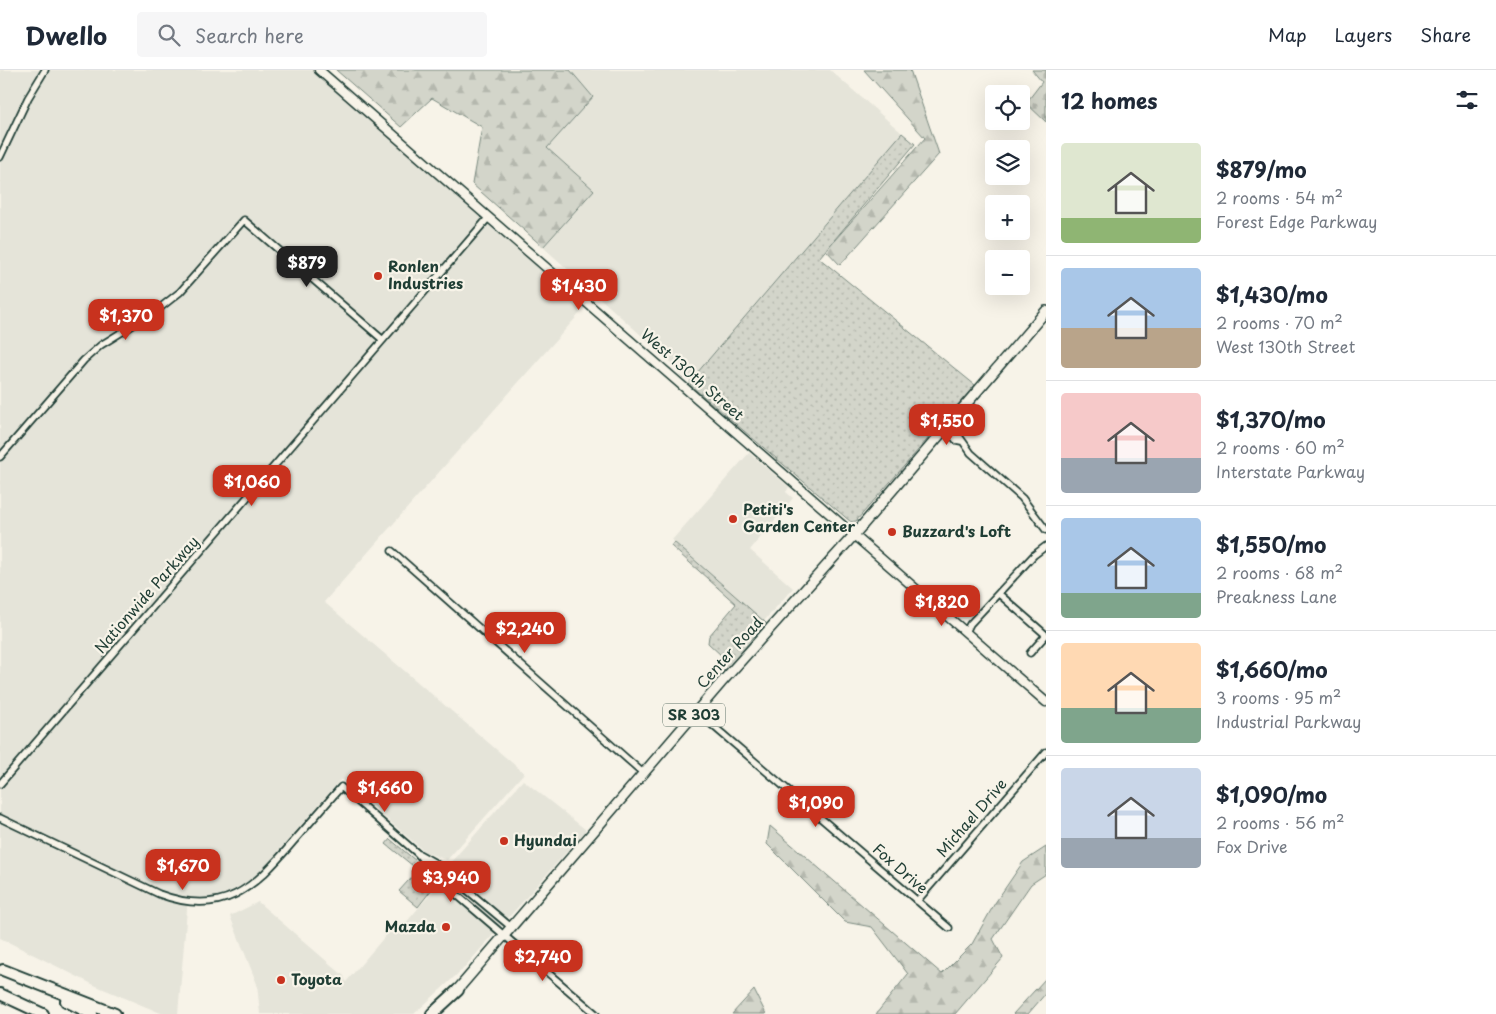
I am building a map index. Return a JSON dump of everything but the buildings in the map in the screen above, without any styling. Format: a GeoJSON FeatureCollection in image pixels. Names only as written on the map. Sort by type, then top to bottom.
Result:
{"type":"FeatureCollection","features":[{"type":"Feature","properties":{"kind":"highway"},"geometry":{"type":"LineString","coordinates":[[1,969],[92,1014]]}},
{"type":"Feature","properties":{"kind":"highway"},"geometry":{"type":"LineString","coordinates":[[1,969],[115,1014]]}},
{"type":"Feature","properties":{"kind":"highway"},"geometry":{"type":"LineString","coordinates":[[432,1014],[458,990]]}},
{"type":"Feature","properties":{"kind":"highway"},"geometry":{"type":"LineString","coordinates":[[0,994],[43,1014]]}},
{"type":"Feature","properties":{"kind":"highway"},"geometry":{"type":"LineString","coordinates":[[12,1000],[36,1014]]}},
{"type":"Feature","properties":{"kind":"main road","name":"West 130th Street"},"geometry":{"type":"LineString","coordinates":[[319,70],[854,535],[967,630],[1046,702]]}},
{"type":"Feature","properties":{"kind":"main road","name":"Center Road"},"geometry":{"type":"LineString","coordinates":[[437,1014],[697,712],[947,430],[1046,311]]}},
{"type":"Feature","properties":{"kind":"street"},"geometry":{"type":"LineString","coordinates":[[0,157],[28,98],[44,70]]}},
{"type":"Feature","properties":{"kind":"street","name":"Nationwide Parkway"},"geometry":{"type":"LineString","coordinates":[[0,784],[489,217]]}},
{"type":"Feature","properties":{"kind":"street"},"geometry":{"type":"LineString","coordinates":[[0,457],[84,360],[101,345],[156,311],[180,292],[244,220],[383,340]]}},
{"type":"Feature","properties":{"kind":"street"},"geometry":{"type":"LineString","coordinates":[[947,430],[1022,498],[1046,530]]}},
{"type":"Feature","properties":{"kind":"street"},"geometry":{"type":"LineString","coordinates":[[967,630],[975,618],[979,617],[1031,558],[1046,546]]}},
{"type":"Feature","properties":{"kind":"street"},"geometry":{"type":"LineString","coordinates":[[392,551],[644,773]]}},
{"type":"Feature","properties":{"kind":"street"},"geometry":{"type":"LineString","coordinates":[[999,594],[1046,635],[1030,653]]}},
{"type":"Feature","properties":{"kind":"street","name":"Fox Drive"},"geometry":{"type":"LineString","coordinates":[[697,712],[949,928]]}},
{"type":"Feature","properties":{"kind":"street","name":"Michael Drive"},"geometry":{"type":"LineString","coordinates":[[917,901],[1046,752]]}},
{"type":"Feature","properties":{"kind":"street"},"geometry":{"type":"LineString","coordinates":[[0,818],[159,894],[199,903],[229,897],[256,882],[269,870],[341,787],[417,853],[443,883],[596,1014]]}},
{"type":"Feature","properties":{"kind":"street"},"geometry":{"type":"LineString","coordinates":[[417,853],[435,863],[511,926]]}},
{"type":"Feature","properties":{"kind":"shaded area"},"geometry":{"type":"Polygon","coordinates":[[[0,70],[318,70],[588,304],[324,602],[524,773],[447,860],[425,852],[341,779],[263,869],[247,883],[214,897],[188,898],[178,1014],[163,1014],[94,985],[0,938],[0,70]]]}},
{"type":"Feature","properties":{"kind":"shaded area"},"geometry":{"type":"Polygon","coordinates":[[[570,70],[830,70],[902,133],[691,380],[543,247],[594,190],[547,148],[593,97],[570,70]]]}},
{"type":"Feature","properties":{"kind":"shaded area","name":"Petiti's Garden Center"},"geometry":{"type":"Polygon","coordinates":[[[749,453],[789,487],[786,492],[793,498],[750,550],[793,588],[764,621],[672,540],[749,453]]]}},
{"type":"Feature","properties":{"kind":"shaded area"},"geometry":{"type":"Polygon","coordinates":[[[523,780],[586,830],[463,969],[414,1014],[260,1014],[257,984],[230,916],[258,902],[344,976],[346,982],[398,921],[404,925],[438,885],[442,889],[457,871],[453,867],[452,861],[523,780]]]}},
{"type":"Feature","properties":{"kind":"green space"},"geometry":{"type":"Polygon","coordinates":[[[336,70],[570,70],[593,97],[547,148],[594,190],[543,247],[472,184],[482,127],[432,98],[401,127],[336,70]]]}},
{"type":"Feature","properties":{"kind":"green space"},"geometry":{"type":"Polygon","coordinates":[[[864,70],[910,70],[939,154],[840,265],[826,250],[925,138],[864,70]]]}},
{"type":"Feature","properties":{"kind":"green space"},"geometry":{"type":"Polygon","coordinates":[[[1032,70],[1046,70],[1046,122],[1030,107],[1030,98],[1042,82],[1032,70]]]}},
{"type":"Feature","properties":{"kind":"green space"},"geometry":{"type":"Polygon","coordinates":[[[902,133],[915,144],[819,258],[975,385],[856,521],[851,522],[690,385],[691,380],[902,133]]]}},
{"type":"Feature","properties":{"kind":"green space"},"geometry":{"type":"Polygon","coordinates":[[[674,542],[766,623],[720,677],[712,673],[723,657],[708,643],[709,636],[736,604],[671,546],[674,542]]]}},
{"type":"Feature","properties":{"kind":"green space"},"geometry":{"type":"Polygon","coordinates":[[[770,826],[942,974],[972,944],[995,903],[1023,862],[1046,847],[1046,874],[1031,884],[993,939],[1003,958],[955,1014],[876,1014],[908,974],[872,927],[845,922],[767,844],[770,826]]]}},
{"type":"Feature","properties":{"kind":"green space"},"geometry":{"type":"Polygon","coordinates":[[[390,839],[416,861],[428,878],[436,884],[418,907],[399,891],[418,870],[386,844],[390,839]]]}},
{"type":"Feature","properties":{"kind":"green space"},"geometry":{"type":"Polygon","coordinates":[[[1046,978],[1046,993],[1028,1014],[1013,1014],[1046,978]]]}},
{"type":"Feature","properties":{"kind":"green space"},"geometry":{"type":"Polygon","coordinates":[[[754,990],[766,1014],[732,1014],[754,990]]]}},
{"type":"Feature","properties":{"kind":"place","name":"Ronlen Industries"},"geometry":{"type":"Point","coordinates":[378,276]}},
{"type":"Feature","properties":{"kind":"place","name":"Petiti's Garden Center"},"geometry":{"type":"Point","coordinates":[733,519]}},
{"type":"Feature","properties":{"kind":"place","name":"Buzzard's Loft"},"geometry":{"type":"Point","coordinates":[892,532]}},
{"type":"Feature","properties":{"kind":"place","name":"Hyundai"},"geometry":{"type":"Point","coordinates":[504,841]}},
{"type":"Feature","properties":{"kind":"place","name":"Mazda"},"geometry":{"type":"Point","coordinates":[446,927]}},
{"type":"Feature","properties":{"kind":"place","name":"Toyota"},"geometry":{"type":"Point","coordinates":[281,980]}}]}
